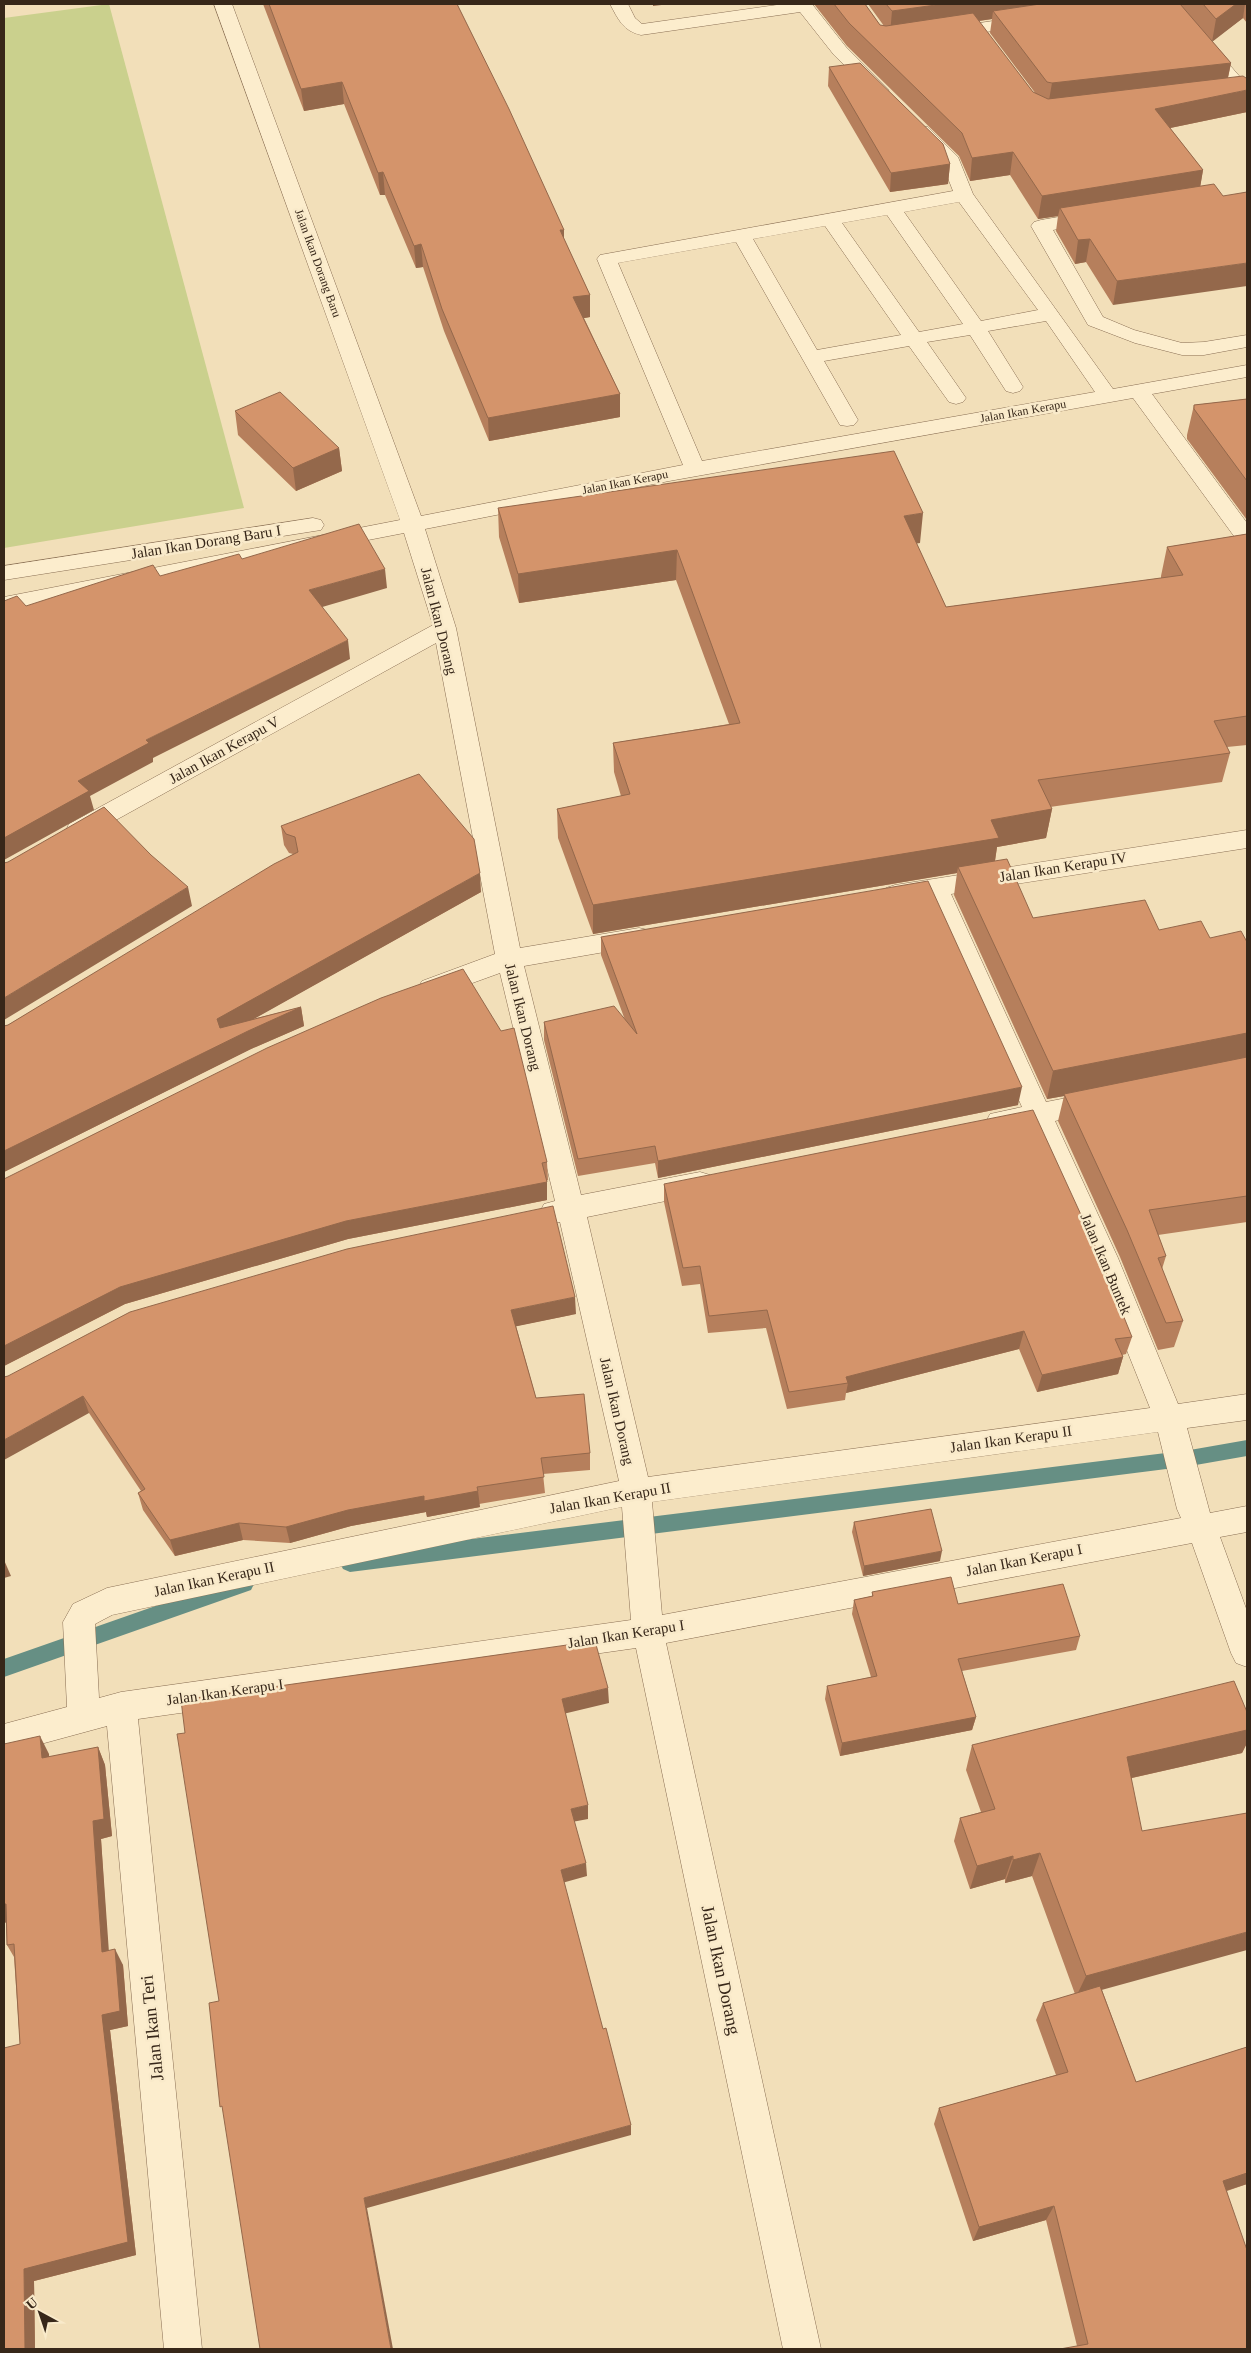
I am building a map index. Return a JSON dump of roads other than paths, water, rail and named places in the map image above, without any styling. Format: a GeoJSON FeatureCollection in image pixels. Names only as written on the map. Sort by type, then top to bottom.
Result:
{"type":"FeatureCollection","features":[{"type":"Feature","properties":{"kind":"street","name":"Jalan Ikan Dorang Baru"},"geometry":{"type":"LineString","coordinates":[[223,4],[410,516]]}},
{"type":"Feature","properties":{"kind":"street"},"geometry":{"type":"LineString","coordinates":[[619,4],[630,25],[641,30],[804,5],[840,51],[896,106]]}},
{"type":"Feature","properties":{"kind":"street"},"geometry":{"type":"LineString","coordinates":[[1168,4],[1245,94]]}},
{"type":"Feature","properties":{"kind":"street"},"geometry":{"type":"LineString","coordinates":[[930,35],[1043,18]]}},
{"type":"Feature","properties":{"kind":"street"},"geometry":{"type":"LineString","coordinates":[[975,28],[986,43]]}},
{"type":"Feature","properties":{"kind":"street"},"geometry":{"type":"LineString","coordinates":[[1223,94],[1245,94]]}},
{"type":"Feature","properties":{"kind":"street"},"geometry":{"type":"LineString","coordinates":[[910,120],[951,161],[964,196],[1051,314],[1108,396]]}},
{"type":"Feature","properties":{"kind":"street"},"geometry":{"type":"LineString","coordinates":[[694,469],[607,259],[828,218],[964,196]]}},
{"type":"Feature","properties":{"kind":"street"},"geometry":{"type":"LineString","coordinates":[[891,207],[976,328],[1013,387]]}},
{"type":"Feature","properties":{"kind":"street"},"geometry":{"type":"LineString","coordinates":[[1110,215],[1041,226],[1095,321],[1104,327],[1188,350],[1247,340]]}},
{"type":"Feature","properties":{"kind":"street"},"geometry":{"type":"LineString","coordinates":[[828,218],[956,398]]}},
{"type":"Feature","properties":{"kind":"street"},"geometry":{"type":"LineString","coordinates":[[740,234],[848,420]]}},
{"type":"Feature","properties":{"kind":"street"},"geometry":{"type":"LineString","coordinates":[[813,357],[1051,314]]}},
{"type":"Feature","properties":{"kind":"street"},"geometry":{"type":"LineString","coordinates":[[1188,350],[1201,379]]}},
{"type":"Feature","properties":{"kind":"street","name":"Jalan Ikan Kerapu"},"geometry":{"type":"LineString","coordinates":[[4,604],[410,516],[694,469],[1247,371]]}},
{"type":"Feature","properties":{"kind":"street"},"geometry":{"type":"LineString","coordinates":[[1138,390],[1247,538]]}},
{"type":"Feature","properties":{"kind":"street","name":"Jalan Ikan Dorang Baru I"},"geometry":{"type":"LineString","coordinates":[[4,574],[410,516]]}},
{"type":"Feature","properties":{"kind":"street","name":"Jalan Ikan Dorang"},"geometry":{"type":"LineString","coordinates":[[410,516],[445,628],[509,960],[571,1209],[637,1500],[648,1632],[802,2349]]}},
{"type":"Feature","properties":{"kind":"street","name":"Jalan Ikan Kerapu V"},"geometry":{"type":"LineString","coordinates":[[62,839],[445,628]]}},
{"type":"Feature","properties":{"kind":"street","name":"Jalan Ikan Kerapu IV"},"geometry":{"type":"LineString","coordinates":[[877,897],[1247,839]]}},
{"type":"Feature","properties":{"kind":"street","name":"Jalan Ikan Buntek"},"geometry":{"type":"LineString","coordinates":[[935,887],[1104,1258],[1169,1417],[1175,1447],[1196,1518],[1247,1653]]}},
{"type":"Feature","properties":{"kind":"street"},"geometry":{"type":"LineString","coordinates":[[410,995],[509,960],[664,933]]}},
{"type":"Feature","properties":{"kind":"street"},"geometry":{"type":"LineString","coordinates":[[979,1126],[1123,1097]]}},
{"type":"Feature","properties":{"kind":"street"},"geometry":{"type":"LineString","coordinates":[[532,1216],[726,1177]]}},
{"type":"Feature","properties":{"kind":"street","name":"Jalan Ikan Kerapu II"},"geometry":{"type":"LineString","coordinates":[[84,1716],[79,1622],[84,1614],[107,1602],[637,1500],[682,1486],[1247,1407]]}},
{"type":"Feature","properties":{"kind":"street","name":"Jalan Ikan Kerapu I"},"geometry":{"type":"LineString","coordinates":[[4,1739],[120,1707],[648,1632],[1196,1518],[1247,1519]]}},
{"type":"Feature","properties":{"kind":"street","name":"Jalan Ikan Teri"},"geometry":{"type":"LineString","coordinates":[[120,1707],[184,2349]]}},
{"type":"Feature","properties":{"kind":"waterway"},"geometry":{"type":"LineString","coordinates":[[350,1563],[1190,1458],[1247,1448]]}},
{"type":"Feature","properties":{"kind":"waterway"},"geometry":{"type":"LineString","coordinates":[[4,1668],[244,1584]]}}]}
